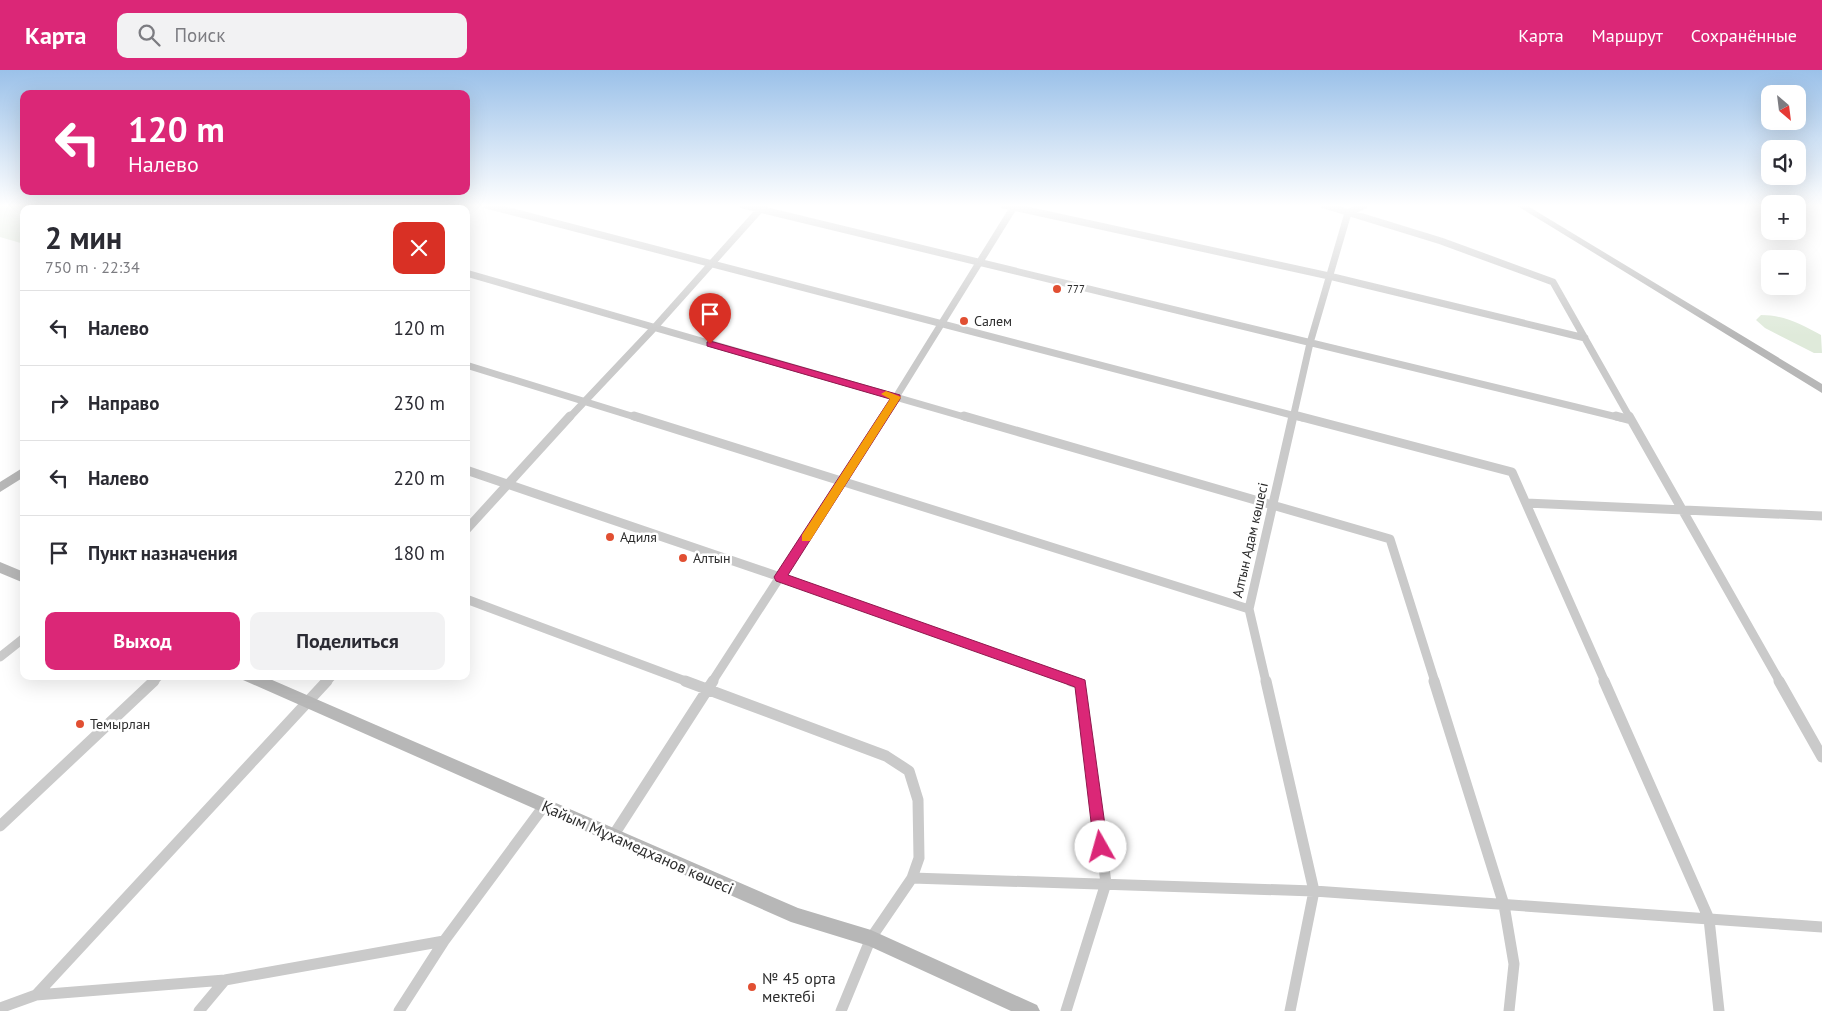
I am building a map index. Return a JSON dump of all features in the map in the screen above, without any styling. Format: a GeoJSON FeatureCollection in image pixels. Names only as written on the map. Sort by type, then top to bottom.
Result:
{"type":"FeatureCollection","features":[{"type":"Feature","properties":{"kind":"street"},"geometry":{"type":"LineString","coordinates":[[654,249],[1512,472],[1709,919],[1719,1011]]}},
{"type":"Feature","properties":{"kind":"street"},"geometry":{"type":"LineString","coordinates":[[470,526],[654,328],[725,249]]}},
{"type":"Feature","properties":{"kind":"street"},"geometry":{"type":"LineString","coordinates":[[928,249],[1631,420]]}},
{"type":"Feature","properties":{"kind":"street"},"geometry":{"type":"LineString","coordinates":[[613,836],[843,480],[988,249]]}},
{"type":"Feature","properties":{"kind":"street"},"geometry":{"type":"LineString","coordinates":[[1207,249],[1329,276],[1585,338]]}},
{"type":"Feature","properties":{"kind":"street","name":"Алтын Адам көшесі"},"geometry":{"type":"LineString","coordinates":[[1290,1011],[1314,891],[1249,609],[1310,343],[1337,249]]}},
{"type":"Feature","properties":{"kind":"street"},"geometry":{"type":"LineString","coordinates":[[1460,249],[1553,282],[1822,757]]}},
{"type":"Feature","properties":{"kind":"street"},"geometry":{"type":"LineString","coordinates":[[1592,249],[1822,389]]}},
{"type":"Feature","properties":{"kind":"street"},"geometry":{"type":"LineString","coordinates":[[470,274],[1390,538],[1504,905],[1514,964],[1510,1011]]}},
{"type":"Feature","properties":{"kind":"street"},"geometry":{"type":"LineString","coordinates":[[470,366],[843,480],[1249,609]]}},
{"type":"Feature","properties":{"kind":"street"},"geometry":{"type":"LineString","coordinates":[[470,471],[780,577],[1080,684],[1106,883],[1066,1011]]}},
{"type":"Feature","properties":{"kind":"street"},"geometry":{"type":"LineString","coordinates":[[0,488],[20,474]]}},
{"type":"Feature","properties":{"kind":"street"},"geometry":{"type":"LineString","coordinates":[[1526,503],[1822,516]]}},
{"type":"Feature","properties":{"kind":"street"},"geometry":{"type":"LineString","coordinates":[[0,567],[20,576]]}},
{"type":"Feature","properties":{"kind":"street"},"geometry":{"type":"LineString","coordinates":[[470,600],[886,756],[909,771],[918,800],[919,858],[912,878],[871,938],[841,1011]]}},
{"type":"Feature","properties":{"kind":"street"},"geometry":{"type":"LineString","coordinates":[[0,657],[20,641]]}},
{"type":"Feature","properties":{"kind":"street"},"geometry":{"type":"LineString","coordinates":[[0,826],[155,680]]}},
{"type":"Feature","properties":{"kind":"street","name":"Қайым Мұхамедханов көшесі"},"geometry":{"type":"LineString","coordinates":[[257,680],[797,916],[871,938],[1031,1011]]}},
{"type":"Feature","properties":{"kind":"street"},"geometry":{"type":"LineString","coordinates":[[36,996],[328,680]]}},
{"type":"Feature","properties":{"kind":"street"},"geometry":{"type":"LineString","coordinates":[[399,1011],[444,941],[544,806]]}},
{"type":"Feature","properties":{"kind":"street"},"geometry":{"type":"LineString","coordinates":[[912,878],[1314,891],[1822,927]]}},
{"type":"Feature","properties":{"kind":"street"},"geometry":{"type":"LineString","coordinates":[[0,1008],[36,996],[225,980],[444,941]]}},
{"type":"Feature","properties":{"kind":"street"},"geometry":{"type":"LineString","coordinates":[[199,1011],[225,980]]}},
{"type":"Feature","properties":{"kind":"green space"},"geometry":{"type":"Polygon","coordinates":[[[1761,315],[1785,318],[1821,335],[1822,353],[1814,353],[1765,328],[1756,320],[1761,315]]]}},
{"type":"Feature","properties":{"kind":"slow traffic"},"geometry":{"type":"LineString","coordinates":[[806,538],[896,397],[886,394]]}},
{"type":"Feature","properties":{"kind":"place","name":"777"},"geometry":{"type":"Point","coordinates":[1057,289]}},
{"type":"Feature","properties":{"kind":"place","name":"Салем"},"geometry":{"type":"Point","coordinates":[964,321]}},
{"type":"Feature","properties":{"kind":"place","name":"Адиля"},"geometry":{"type":"Point","coordinates":[610,537]}},
{"type":"Feature","properties":{"kind":"place","name":"Алтын"},"geometry":{"type":"Point","coordinates":[683,558]}},
{"type":"Feature","properties":{"kind":"place","name":"Темырлан"},"geometry":{"type":"Point","coordinates":[80,724]}},
{"type":"Feature","properties":{"kind":"place","name":"№ 45 орта мектебі"},"geometry":{"type":"Point","coordinates":[752,987]}},
{"type":"Feature","properties":{"kind":"route"},"geometry":{"type":"LineString","coordinates":[[710,344],[896,397],[780,577],[1080,684],[1101,847]]}}]}
